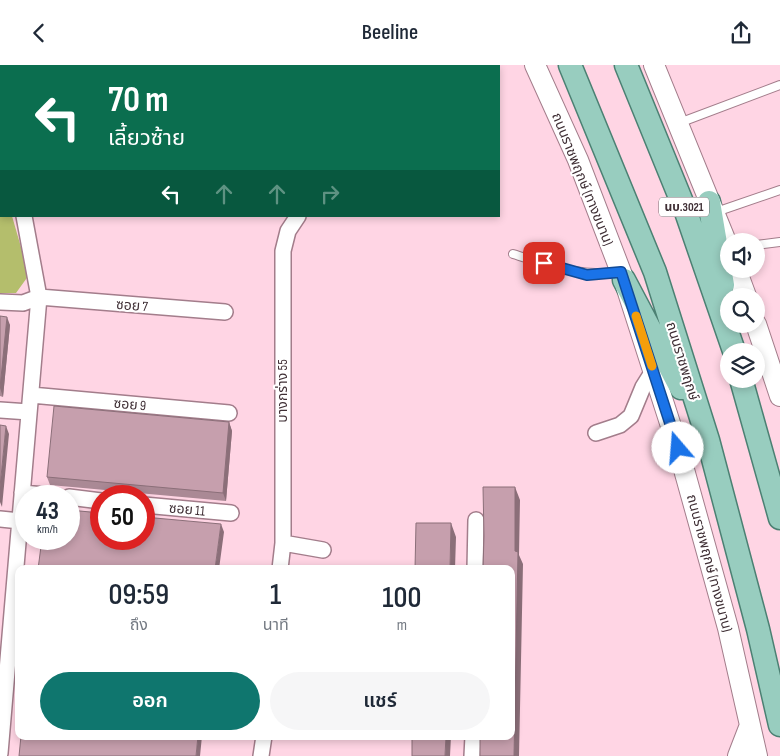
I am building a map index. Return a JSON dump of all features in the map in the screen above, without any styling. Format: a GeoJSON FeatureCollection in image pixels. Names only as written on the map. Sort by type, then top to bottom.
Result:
{"type":"FeatureCollection","features":[{"type":"Feature","properties":{"kind":"main road","name":"ถนนราชพฤกษ์ (ทางขนาน)"},"geometry":{"type":"LineString","coordinates":[[535,65],[578,160],[622,276],[654,371],[678,448],[728,628],[757,756]]}},
{"type":"Feature","properties":{"kind":"main road","name":"ถนนราชพฤกษ์"},"geometry":{"type":"LineString","coordinates":[[570,65],[655,272],[708,440],[758,629],[780,725]]}},
{"type":"Feature","properties":{"kind":"main road","name":"นบ.3021"},"geometry":{"type":"LineString","coordinates":[[626,65],[686,212],[730,343]]}},
{"type":"Feature","properties":{"kind":"main road","name":"นบ.3021"},"geometry":{"type":"LineString","coordinates":[[654,65],[722,233]]}},
{"type":"Feature","properties":{"kind":"main road"},"geometry":{"type":"LineString","coordinates":[[711,208],[724,288]]}},
{"type":"Feature","properties":{"kind":"main road"},"geometry":{"type":"LineString","coordinates":[[622,276],[708,440]]}},
{"type":"Feature","properties":{"kind":"main road"},"geometry":{"type":"LineString","coordinates":[[759,333],[780,396]]}},
{"type":"Feature","properties":{"kind":"main road"},"geometry":{"type":"LineString","coordinates":[[744,388],[780,518]]}},
{"type":"Feature","properties":{"kind":"main road"},"geometry":{"type":"LineString","coordinates":[[738,756],[750,724]]}},
{"type":"Feature","properties":{"kind":"street"},"geometry":{"type":"LineString","coordinates":[[23,485],[39,297],[24,217]]}},
{"type":"Feature","properties":{"kind":"street","name":"บางกร่าง 55"},"geometry":{"type":"LineString","coordinates":[[280,565],[283,543],[283,251],[288,231],[297,217]]}},
{"type":"Feature","properties":{"kind":"street","name":"ซอย 7"},"geometry":{"type":"LineString","coordinates":[[0,302],[23,303],[39,297],[226,312]]}},
{"type":"Feature","properties":{"kind":"street"},"geometry":{"type":"LineString","coordinates":[[596,433],[620,425],[631,416],[643,387],[654,371]]}},
{"type":"Feature","properties":{"kind":"street","name":"ซอย 9"},"geometry":{"type":"LineString","coordinates":[[31,395],[229,413]]}},
{"type":"Feature","properties":{"kind":"street"},"geometry":{"type":"LineString","coordinates":[[0,410],[29,412]]}},
{"type":"Feature","properties":{"kind":"street","name":"ซอย 11"},"geometry":{"type":"LineString","coordinates":[[155,506],[231,513]]}},
{"type":"Feature","properties":{"kind":"street"},"geometry":{"type":"LineString","coordinates":[[0,519],[15,520]]}},
{"type":"Feature","properties":{"kind":"street"},"geometry":{"type":"LineString","coordinates":[[475,565],[476,520]]}},
{"type":"Feature","properties":{"kind":"street"},"geometry":{"type":"LineString","coordinates":[[283,543],[324,550]]}},
{"type":"Feature","properties":{"kind":"street"},"geometry":{"type":"LineString","coordinates":[[18,550],[18,565]]}},
{"type":"Feature","properties":{"kind":"street"},"geometry":{"type":"LineString","coordinates":[[0,744],[12,697],[5,628],[15,597]]}},
{"type":"Feature","properties":{"kind":"street"},"geometry":{"type":"LineString","coordinates":[[261,756],[263,740]]}},
{"type":"Feature","properties":{"kind":"street"},"geometry":{"type":"LineString","coordinates":[[472,756],[473,740]]}},
{"type":"Feature","properties":{"kind":"lane"},"geometry":{"type":"LineString","coordinates":[[677,124],[780,85]]}},
{"type":"Feature","properties":{"kind":"lane"},"geometry":{"type":"LineString","coordinates":[[711,208],[780,190]]}},
{"type":"Feature","properties":{"kind":"lane"},"geometry":{"type":"LineString","coordinates":[[765,244],[780,242]]}},
{"type":"Feature","properties":{"kind":"lane"},"geometry":{"type":"LineString","coordinates":[[513,254],[576,273],[622,276]]}},
{"type":"Feature","properties":{"kind":"green space"},"geometry":{"type":"Polygon","coordinates":[[[0,217],[12,217],[29,275],[16,293],[0,293],[0,217]]]}},
{"type":"Feature","properties":{"kind":"building"},"geometry":{"type":"Polygon","coordinates":[[[0,316],[7,317],[0,388],[0,316]]]}},
{"type":"Feature","properties":{"kind":"building"},"geometry":{"type":"Polygon","coordinates":[[[54,406],[229,422],[223,493],[155,487],[155,485],[47,477],[54,406]]]}},
{"type":"Feature","properties":{"kind":"building"},"geometry":{"type":"Polygon","coordinates":[[[0,425],[6,426],[0,487],[0,425]]]}},
{"type":"Feature","properties":{"kind":"building"},"geometry":{"type":"Polygon","coordinates":[[[483,487],[515,487],[515,551],[518,552],[515,705],[515,565],[483,565],[483,487]]]}},
{"type":"Feature","properties":{"kind":"building"},"geometry":{"type":"Polygon","coordinates":[[[80,511],[90,512],[90,550],[155,550],[155,518],[221,524],[216,565],[39,565],[41,550],[80,550],[80,511]]]}},
{"type":"Feature","properties":{"kind":"building"},"geometry":{"type":"Polygon","coordinates":[[[416,523],[451,523],[450,565],[415,565],[416,523]]]}},
{"type":"Feature","properties":{"kind":"building"},"geometry":{"type":"Polygon","coordinates":[[[21,740],[198,740],[196,756],[19,756],[21,740]]]}},
{"type":"Feature","properties":{"kind":"building"},"geometry":{"type":"Polygon","coordinates":[[[412,740],[446,740],[445,756],[412,756],[412,740]]]}},
{"type":"Feature","properties":{"kind":"building"},"geometry":{"type":"Polygon","coordinates":[[[480,740],[514,740],[514,756],[480,756],[480,740]]]}},
{"type":"Feature","properties":{"kind":"slow traffic"},"geometry":{"type":"LineString","coordinates":[[636,316],[652,366]]}},
{"type":"Feature","properties":{"kind":"route"},"geometry":{"type":"LineString","coordinates":[[544,263],[587,275],[621,272],[678,448]]}}]}
